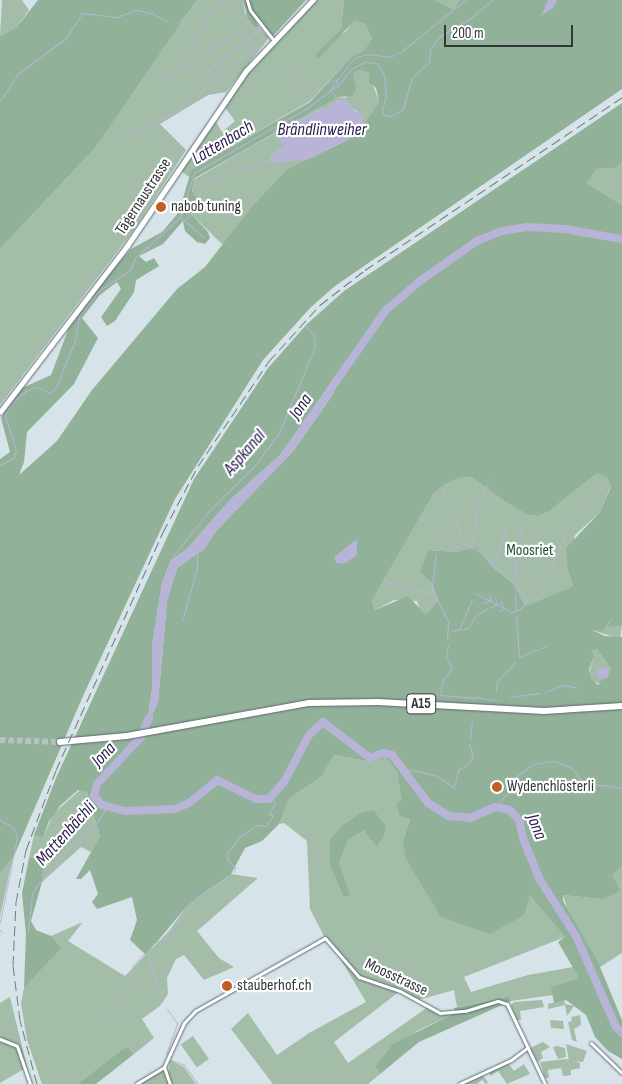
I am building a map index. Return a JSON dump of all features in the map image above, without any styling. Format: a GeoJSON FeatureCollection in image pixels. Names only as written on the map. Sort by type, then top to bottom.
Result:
{"type":"FeatureCollection","features":[{"type":"Feature","properties":{"kind":"highway","name":"A15"},"geometry":{"type":"LineString","coordinates":[[60,742],[120,737],[247,712],[315,702],[372,702],[544,711],[622,706]]}},
{"type":"Feature","properties":{"kind":"street"},"geometry":{"type":"LineString","coordinates":[[247,0],[250,10],[273,40]]}},
{"type":"Feature","properties":{"kind":"street","name":"Tägernaustrasse"},"geometry":{"type":"LineString","coordinates":[[0,412],[127,246],[225,100],[273,40],[313,0]]}},
{"type":"Feature","properties":{"kind":"street","name":"Moosstrasse"},"geometry":{"type":"LineString","coordinates":[[164,1067],[184,1023],[194,1011],[324,938],[359,977],[413,997],[440,1013],[460,1012],[498,1001],[507,1004],[545,1084]]}},
{"type":"Feature","properties":{"kind":"street"},"geometry":{"type":"LineString","coordinates":[[0,1039],[17,1046],[30,1084]]}},
{"type":"Feature","properties":{"kind":"street"},"geometry":{"type":"LineString","coordinates":[[591,1043],[622,1073]]}},
{"type":"Feature","properties":{"kind":"street"},"geometry":{"type":"LineString","coordinates":[[460,1084],[511,1060],[528,1047]]}},
{"type":"Feature","properties":{"kind":"street"},"geometry":{"type":"LineString","coordinates":[[136,1084],[164,1067],[170,1084]]}},
{"type":"Feature","properties":{"kind":"green space"},"geometry":{"type":"Polygon","coordinates":[[[2,0],[22,0],[29,10],[17,27],[0,36],[2,0]]]}},
{"type":"Feature","properties":{"kind":"green space"},"geometry":{"type":"Polygon","coordinates":[[[38,0],[197,0],[96,147],[0,249],[0,36],[17,27],[38,0]]]}},
{"type":"Feature","properties":{"kind":"green space"},"geometry":{"type":"Polygon","coordinates":[[[197,0],[243,0],[245,13],[269,38],[226,92],[208,95],[160,124],[186,150],[133,231],[0,405],[0,249],[96,147],[197,0]]]}},
{"type":"Feature","properties":{"kind":"green space"},"geometry":{"type":"Polygon","coordinates":[[[243,0],[306,0],[271,38],[250,11],[259,27],[255,27],[248,19],[243,0]]]}},
{"type":"Feature","properties":{"kind":"green space"},"geometry":{"type":"Polygon","coordinates":[[[316,0],[344,0],[341,29],[329,42],[346,31],[355,19],[365,24],[372,39],[364,52],[352,56],[310,101],[229,148],[213,148],[208,158],[189,177],[178,169],[214,118],[222,132],[235,121],[223,105],[246,73],[316,0]]]}},
{"type":"Feature","properties":{"kind":"green space"},"geometry":{"type":"Polygon","coordinates":[[[344,0],[435,0],[453,9],[460,0],[622,0],[622,89],[335,286],[311,307],[263,360],[175,499],[83,696],[14,856],[0,873],[0,459],[10,452],[1,418],[20,389],[51,375],[73,317],[100,284],[131,249],[162,232],[179,212],[191,171],[208,158],[213,148],[229,148],[310,102],[352,56],[364,51],[372,39],[365,24],[355,20],[317,60],[316,54],[341,29],[344,0]],[[359,70],[353,74],[356,89],[353,96],[338,97],[195,178],[192,191],[199,202],[190,213],[208,232],[210,238],[205,244],[197,242],[185,231],[183,221],[163,244],[139,256],[146,262],[154,258],[159,266],[136,280],[134,292],[115,321],[107,326],[101,317],[121,289],[117,282],[100,295],[82,318],[98,338],[74,384],[27,432],[24,462],[19,475],[57,441],[92,390],[177,289],[205,267],[254,204],[287,169],[356,136],[379,102],[376,88],[369,82],[369,73],[359,70]]]}},
{"type":"Feature","properties":{"kind":"green space"},"geometry":{"type":"Polygon","coordinates":[[[435,0],[460,0],[453,9],[435,0]]]}},
{"type":"Feature","properties":{"kind":"green space"},"geometry":{"type":"Polygon","coordinates":[[[359,70],[369,73],[379,102],[356,137],[344,142],[358,111],[351,108],[346,100],[329,110],[322,108],[279,132],[284,146],[270,157],[281,160],[309,159],[287,169],[254,204],[226,243],[222,244],[190,213],[195,207],[192,192],[195,179],[338,97],[346,98],[353,86],[353,74],[359,70]]]}},
{"type":"Feature","properties":{"kind":"green space"},"geometry":{"type":"Polygon","coordinates":[[[622,103],[622,163],[615,168],[597,169],[587,183],[622,205],[622,625],[608,627],[612,618],[602,631],[592,630],[605,636],[622,637],[622,867],[612,875],[620,890],[609,897],[600,899],[563,895],[563,901],[598,962],[622,1020],[622,1059],[608,1051],[595,1037],[586,1015],[566,1000],[554,1003],[551,987],[579,978],[558,942],[565,937],[530,895],[524,915],[490,934],[441,917],[406,859],[403,841],[410,819],[400,816],[396,805],[402,800],[397,772],[386,758],[372,762],[334,755],[322,776],[289,799],[279,824],[262,841],[245,848],[231,874],[187,906],[146,955],[130,940],[137,920],[132,897],[97,909],[92,902],[98,894],[90,870],[81,879],[76,879],[100,836],[87,792],[78,790],[60,806],[49,821],[43,838],[34,835],[56,778],[194,479],[268,368],[307,324],[344,291],[622,103]],[[328,387],[280,455],[230,500],[187,549],[171,560],[162,583],[152,646],[152,689],[147,726],[158,702],[167,600],[177,568],[204,549],[216,531],[293,451],[334,393],[328,387]],[[597,473],[548,512],[539,516],[528,515],[510,505],[471,477],[458,478],[444,485],[434,493],[382,583],[372,602],[375,610],[408,596],[426,615],[438,601],[432,583],[419,572],[428,550],[456,552],[477,547],[491,566],[513,583],[525,606],[573,586],[568,571],[566,548],[600,512],[611,487],[607,478],[597,473]],[[597,649],[591,650],[594,656],[589,670],[591,678],[598,685],[611,669],[597,649]]]}},
{"type":"Feature","properties":{"kind":"green space"},"geometry":{"type":"Polygon","coordinates":[[[622,163],[622,205],[587,183],[597,169],[614,168],[622,163]]]}},
{"type":"Feature","properties":{"kind":"green space","name":"Moosriet"},"geometry":{"type":"Polygon","coordinates":[[[597,473],[607,478],[611,486],[600,512],[575,535],[568,571],[573,586],[525,606],[513,583],[491,566],[477,548],[456,552],[428,550],[419,572],[432,583],[438,601],[427,615],[421,613],[417,601],[394,600],[375,610],[372,602],[382,583],[434,493],[443,485],[458,478],[471,477],[510,505],[528,515],[539,516],[548,512],[597,473]]]}},
{"type":"Feature","properties":{"kind":"green space"},"geometry":{"type":"Polygon","coordinates":[[[613,617],[609,624],[622,625],[620,639],[592,630],[606,625],[608,620],[613,617]]]}},
{"type":"Feature","properties":{"kind":"green space"},"geometry":{"type":"Polygon","coordinates":[[[591,649],[597,649],[611,669],[600,684],[593,681],[589,674],[593,659],[591,649]]]}},
{"type":"Feature","properties":{"kind":"green space"},"geometry":{"type":"Polygon","coordinates":[[[334,755],[372,762],[386,758],[397,772],[410,819],[403,841],[530,894],[565,937],[464,977],[471,992],[528,975],[573,967],[579,978],[552,987],[553,995],[511,1001],[510,996],[457,1007],[454,990],[418,1000],[400,991],[334,1042],[348,1063],[428,1007],[440,1013],[455,1013],[417,1031],[375,1067],[380,1074],[368,1084],[273,1084],[231,1029],[248,1013],[277,1055],[309,1033],[366,1002],[340,958],[325,938],[310,909],[307,841],[284,823],[279,824],[289,799],[322,776],[334,755]],[[373,810],[361,812],[344,824],[339,864],[348,838],[365,831],[373,810]]]}},
{"type":"Feature","properties":{"kind":"green space"},"geometry":{"type":"Polygon","coordinates":[[[81,789],[87,792],[100,836],[91,852],[81,847],[42,882],[40,858],[29,858],[34,835],[43,838],[53,814],[81,789]]]}},
{"type":"Feature","properties":{"kind":"green space"},"geometry":{"type":"Polygon","coordinates":[[[373,810],[386,826],[384,836],[377,846],[364,831],[348,839],[339,864],[350,895],[344,897],[330,865],[330,840],[344,824],[361,812],[373,810]]]}},
{"type":"Feature","properties":{"kind":"green space"},"geometry":{"type":"Polygon","coordinates":[[[14,856],[10,870],[0,917],[0,873],[14,856]]]}},
{"type":"Feature","properties":{"kind":"green space"},"geometry":{"type":"Polygon","coordinates":[[[29,858],[40,858],[43,865],[42,882],[31,921],[36,930],[51,936],[62,948],[24,988],[26,934],[22,893],[29,858]]]}},
{"type":"Feature","properties":{"kind":"green space"},"geometry":{"type":"Polygon","coordinates":[[[622,867],[622,953],[600,967],[568,911],[563,895],[600,899],[612,875],[622,867]]]}},
{"type":"Feature","properties":{"kind":"green space"},"geometry":{"type":"Polygon","coordinates":[[[231,874],[258,878],[197,931],[219,958],[234,967],[204,980],[184,955],[176,959],[167,978],[168,994],[160,1006],[142,1019],[154,1038],[134,1054],[127,1046],[77,1084],[42,1084],[27,1040],[21,1003],[24,988],[62,948],[51,936],[83,922],[68,941],[125,976],[169,931],[187,906],[231,874]]]}},
{"type":"Feature","properties":{"kind":"green space"},"geometry":{"type":"Polygon","coordinates":[[[510,996],[511,1001],[419,1042],[380,1074],[375,1067],[393,1044],[455,1013],[454,1008],[510,996]]]}},
{"type":"Feature","properties":{"kind":"green space"},"geometry":{"type":"Polygon","coordinates":[[[10,997],[27,1067],[0,1083],[0,1003],[10,997]]]}},
{"type":"Feature","properties":{"kind":"green space"},"geometry":{"type":"Polygon","coordinates":[[[542,1000],[544,1007],[520,1011],[521,1020],[517,1020],[511,1005],[514,1002],[542,1000]]]}},
{"type":"Feature","properties":{"kind":"green space"},"geometry":{"type":"Polygon","coordinates":[[[564,1000],[565,1004],[574,1006],[567,1016],[565,1005],[548,1009],[548,1004],[564,1000]]]}},
{"type":"Feature","properties":{"kind":"green space"},"geometry":{"type":"Polygon","coordinates":[[[580,1015],[581,1025],[574,1029],[577,1042],[572,1040],[568,1022],[572,1021],[571,1017],[580,1015]]]}},
{"type":"Feature","properties":{"kind":"green space"},"geometry":{"type":"Polygon","coordinates":[[[550,1020],[563,1021],[564,1029],[551,1028],[550,1020]]]}},
{"type":"Feature","properties":{"kind":"green space"},"geometry":{"type":"Polygon","coordinates":[[[193,1036],[209,1059],[197,1068],[181,1045],[193,1036]]]}},
{"type":"Feature","properties":{"kind":"green space"},"geometry":{"type":"Polygon","coordinates":[[[543,1042],[550,1047],[541,1052],[543,1058],[538,1062],[530,1048],[543,1042]]]}},
{"type":"Feature","properties":{"kind":"green space"},"geometry":{"type":"Polygon","coordinates":[[[566,1044],[587,1051],[583,1062],[569,1061],[566,1044]]]}},
{"type":"Feature","properties":{"kind":"green space"},"geometry":{"type":"Polygon","coordinates":[[[127,1046],[134,1054],[96,1084],[77,1084],[127,1046]]]}},
{"type":"Feature","properties":{"kind":"green space"},"geometry":{"type":"Polygon","coordinates":[[[553,1047],[565,1048],[566,1057],[558,1059],[553,1047]]]}},
{"type":"Feature","properties":{"kind":"green space"},"geometry":{"type":"Polygon","coordinates":[[[566,1059],[580,1063],[580,1068],[571,1070],[571,1075],[563,1076],[561,1068],[548,1070],[549,1078],[545,1078],[540,1062],[566,1059]]]}},
{"type":"Feature","properties":{"kind":"green space"},"geometry":{"type":"Polygon","coordinates":[[[170,1060],[184,1067],[196,1084],[136,1084],[164,1067],[168,1075],[170,1060]]]}},
{"type":"Feature","properties":{"kind":"green space"},"geometry":{"type":"Polygon","coordinates":[[[508,1063],[514,1071],[524,1064],[530,1074],[507,1084],[498,1071],[491,1076],[488,1072],[508,1063]]]}},
{"type":"Feature","properties":{"kind":"green space"},"geometry":{"type":"Polygon","coordinates":[[[483,1076],[488,1082],[486,1084],[482,1080],[477,1084],[462,1084],[483,1076]]]}},
{"type":"Feature","properties":{"kind":"water"},"geometry":{"type":"Polygon","coordinates":[[[548,0],[557,0],[553,8],[541,16],[548,0]]]}},
{"type":"Feature","properties":{"kind":"water","name":"Brändlinweiher"},"geometry":{"type":"Polygon","coordinates":[[[340,99],[346,100],[351,108],[365,116],[355,136],[309,159],[270,163],[270,157],[284,146],[279,140],[279,132],[322,108],[329,110],[329,105],[340,99]]]}},
{"type":"Feature","properties":{"kind":"water"},"geometry":{"type":"Polygon","coordinates":[[[335,384],[334,393],[293,451],[216,531],[204,549],[177,568],[167,600],[158,702],[147,727],[152,689],[152,646],[162,583],[171,560],[187,549],[230,500],[280,455],[328,387],[335,384]]]}},
{"type":"Feature","properties":{"kind":"water"},"geometry":{"type":"Polygon","coordinates":[[[357,539],[357,555],[344,564],[336,563],[334,557],[357,539]]]}},
{"type":"Feature","properties":{"kind":"water"},"geometry":{"type":"Polygon","coordinates":[[[605,667],[608,668],[608,678],[601,679],[598,678],[597,671],[598,668],[605,667]]]}},
{"type":"Feature","properties":{"kind":"waterway"},"geometry":{"type":"LineString","coordinates":[[178,23],[199,0]]}},
{"type":"Feature","properties":{"kind":"waterway"},"geometry":{"type":"LineString","coordinates":[[184,68],[240,31],[249,38],[258,31],[216,0]]}},
{"type":"Feature","properties":{"kind":"waterway"},"geometry":{"type":"LineString","coordinates":[[332,87],[354,58],[367,54],[390,57],[402,51],[465,0]]}},
{"type":"Feature","properties":{"kind":"waterway","name":"Lattenbach"},"geometry":{"type":"LineString","coordinates":[[0,465],[13,458],[16,451],[5,416],[12,403],[26,391],[37,387],[50,393],[56,387],[75,341],[79,317],[98,291],[130,270],[135,258],[180,217],[194,173],[307,108],[340,83],[351,69],[365,62],[377,63],[384,75],[386,97],[382,110],[384,115],[391,116],[403,109],[412,78],[429,62],[430,49],[440,36],[468,20],[492,0]]}},
{"type":"Feature","properties":{"kind":"waterway"},"geometry":{"type":"LineString","coordinates":[[171,81],[214,4]]}},
{"type":"Feature","properties":{"kind":"waterway"},"geometry":{"type":"LineString","coordinates":[[0,101],[19,73],[66,38],[82,13],[117,17],[136,10],[152,13],[169,22]]}},
{"type":"Feature","properties":{"kind":"waterway"},"geometry":{"type":"LineString","coordinates":[[123,139],[182,107],[199,78],[247,38],[251,40],[249,48],[254,53]]}},
{"type":"Feature","properties":{"kind":"waterway"},"geometry":{"type":"LineString","coordinates":[[199,93],[208,87],[217,75],[250,53]]}},
{"type":"Feature","properties":{"kind":"waterway"},"geometry":{"type":"LineString","coordinates":[[155,69],[168,78]]}},
{"type":"Feature","properties":{"kind":"waterway"},"geometry":{"type":"LineString","coordinates":[[282,71],[312,90]]}},
{"type":"Feature","properties":{"kind":"waterway","name":"Lattenbach"},"geometry":{"type":"LineString","coordinates":[[336,79],[338,89]]}},
{"type":"Feature","properties":{"kind":"waterway"},"geometry":{"type":"LineString","coordinates":[[328,83],[334,80]]}},
{"type":"Feature","properties":{"kind":"waterway"},"geometry":{"type":"LineString","coordinates":[[315,89],[321,87]]}},
{"type":"Feature","properties":{"kind":"waterway"},"geometry":{"type":"LineString","coordinates":[[329,89],[339,101]]}},
{"type":"Feature","properties":{"kind":"waterway"},"geometry":{"type":"LineString","coordinates":[[186,220],[207,181],[232,169],[243,170],[269,160]]}},
{"type":"Feature","properties":{"kind":"waterway"},"geometry":{"type":"LineString","coordinates":[[181,218],[204,237]]}},
{"type":"Feature","properties":{"kind":"waterway","name":"Jona"},"geometry":{"type":"LineString","coordinates":[[330,390],[386,310],[420,281],[477,241],[502,231],[528,227],[565,229],[622,239]]}},
{"type":"Feature","properties":{"kind":"waterway","name":"Aspkanal"},"geometry":{"type":"LineString","coordinates":[[173,556],[209,511],[255,465],[278,435],[315,347],[314,335],[306,326]]}},
{"type":"Feature","properties":{"kind":"waterway"},"geometry":{"type":"LineString","coordinates":[[477,503],[488,484]]}},
{"type":"Feature","properties":{"kind":"waterway"},"geometry":{"type":"LineString","coordinates":[[570,524],[603,485]]}},
{"type":"Feature","properties":{"kind":"waterway"},"geometry":{"type":"LineString","coordinates":[[442,488],[449,505]]}},
{"type":"Feature","properties":{"kind":"waterway"},"geometry":{"type":"LineString","coordinates":[[472,545],[477,506]]}},
{"type":"Feature","properties":{"kind":"waterway"},"geometry":{"type":"LineString","coordinates":[[450,508],[465,543],[483,554],[506,577],[514,582],[527,601]]}},
{"type":"Feature","properties":{"kind":"waterway"},"geometry":{"type":"LineString","coordinates":[[421,518],[452,540],[453,545]]}},
{"type":"Feature","properties":{"kind":"waterway"},"geometry":{"type":"LineString","coordinates":[[516,550],[521,527]]}},
{"type":"Feature","properties":{"kind":"waterway"},"geometry":{"type":"LineString","coordinates":[[494,565],[505,528]]}},
{"type":"Feature","properties":{"kind":"waterway"},"geometry":{"type":"LineString","coordinates":[[546,578],[569,528]]}},
{"type":"Feature","properties":{"kind":"waterway"},"geometry":{"type":"LineString","coordinates":[[458,547],[464,543]]}},
{"type":"Feature","properties":{"kind":"waterway"},"geometry":{"type":"LineString","coordinates":[[182,621],[197,568],[197,551]]}},
{"type":"Feature","properties":{"kind":"waterway"},"geometry":{"type":"LineString","coordinates":[[514,580],[516,553]]}},
{"type":"Feature","properties":{"kind":"waterway"},"geometry":{"type":"LineString","coordinates":[[436,554],[432,589],[448,622],[447,640]]}},
{"type":"Feature","properties":{"kind":"waterway"},"geometry":{"type":"LineString","coordinates":[[538,560],[550,572]]}},
{"type":"Feature","properties":{"kind":"waterway"},"geometry":{"type":"LineString","coordinates":[[514,571],[526,564]]}},
{"type":"Feature","properties":{"kind":"waterway"},"geometry":{"type":"LineString","coordinates":[[382,580],[435,595]]}},
{"type":"Feature","properties":{"kind":"waterway"},"geometry":{"type":"LineString","coordinates":[[475,593],[512,612],[520,609],[543,581]]}},
{"type":"Feature","properties":{"kind":"waterway"},"geometry":{"type":"LineString","coordinates":[[489,594],[491,601]]}},
{"type":"Feature","properties":{"kind":"waterway"},"geometry":{"type":"LineString","coordinates":[[515,594],[516,610]]}},
{"type":"Feature","properties":{"kind":"waterway"},"geometry":{"type":"LineString","coordinates":[[491,607],[497,604],[495,596]]}},
{"type":"Feature","properties":{"kind":"waterway"},"geometry":{"type":"LineString","coordinates":[[459,629],[472,600]]}},
{"type":"Feature","properties":{"kind":"waterway"},"geometry":{"type":"LineString","coordinates":[[482,603],[490,601]]}},
{"type":"Feature","properties":{"kind":"waterway"},"geometry":{"type":"LineString","coordinates":[[501,601],[503,607]]}},
{"type":"Feature","properties":{"kind":"waterway"},"geometry":{"type":"LineString","coordinates":[[452,631],[468,628],[476,615],[488,608]]}},
{"type":"Feature","properties":{"kind":"waterway"},"geometry":{"type":"LineString","coordinates":[[499,611],[504,608]]}},
{"type":"Feature","properties":{"kind":"waterway"},"geometry":{"type":"LineString","coordinates":[[516,616],[519,657],[548,645]]}},
{"type":"Feature","properties":{"kind":"waterway"},"geometry":{"type":"LineString","coordinates":[[448,645],[446,657],[452,668],[442,682],[440,695],[475,698]]}},
{"type":"Feature","properties":{"kind":"waterway"},"geometry":{"type":"LineString","coordinates":[[496,692],[497,682],[516,661]]}},
{"type":"Feature","properties":{"kind":"waterway"},"geometry":{"type":"LineString","coordinates":[[545,692],[563,685],[578,688]]}},
{"type":"Feature","properties":{"kind":"waterway"},"geometry":{"type":"LineString","coordinates":[[510,697],[540,693]]}},
{"type":"Feature","properties":{"kind":"waterway"},"geometry":{"type":"LineString","coordinates":[[475,697],[495,700]]}},
{"type":"Feature","properties":{"kind":"waterway","name":"Jona"},"geometry":{"type":"LineString","coordinates":[[149,718],[141,737],[97,784],[94,796],[102,805],[125,811],[175,809],[189,803],[217,780],[256,799],[269,799],[284,782],[309,735],[323,722],[370,758],[384,753],[392,755],[428,803],[449,816],[470,818],[495,807],[510,810],[519,820],[524,841],[540,880],[576,936],[616,1027],[622,1033]]}},
{"type":"Feature","properties":{"kind":"waterway"},"geometry":{"type":"LineString","coordinates":[[470,739],[472,721]]}},
{"type":"Feature","properties":{"kind":"waterway"},"geometry":{"type":"LineString","coordinates":[[404,771],[413,770],[437,776],[454,788],[458,770],[467,765],[473,756],[469,744]]}},
{"type":"Feature","properties":{"kind":"waterway"},"geometry":{"type":"LineString","coordinates":[[514,778],[533,764],[554,761],[571,768],[584,783],[622,788]]}},
{"type":"Feature","properties":{"kind":"waterway"},"geometry":{"type":"LineString","coordinates":[[495,807],[510,791]]}},
{"type":"Feature","properties":{"kind":"waterway"},"geometry":{"type":"LineString","coordinates":[[234,872],[235,867],[228,861],[227,853],[241,836],[257,825],[266,826],[273,816],[269,813],[275,803],[272,798]]}},
{"type":"Feature","properties":{"kind":"waterway","name":"Mattenbächli"},"geometry":{"type":"LineString","coordinates":[[43,878],[60,862],[64,853],[82,838],[82,833],[94,827],[107,807]]}},
{"type":"Feature","properties":{"kind":"waterway"},"geometry":{"type":"LineString","coordinates":[[0,820],[14,828],[17,837],[0,922]]}},
{"type":"Feature","properties":{"kind":"waterway"},"geometry":{"type":"LineString","coordinates":[[159,989],[147,952],[154,943],[165,938],[196,898],[227,877]]}},
{"type":"Feature","properties":{"kind":"waterway"},"geometry":{"type":"LineString","coordinates":[[28,932],[32,893],[40,881]]}},
{"type":"Feature","properties":{"kind":"waterway"},"geometry":{"type":"LineString","coordinates":[[132,978],[133,965],[146,952]]}},
{"type":"Feature","properties":{"kind":"waterway"},"geometry":{"type":"LineString","coordinates":[[109,1019],[131,983]]}},
{"type":"Feature","properties":{"kind":"waterway"},"geometry":{"type":"LineString","coordinates":[[166,1054],[177,1023],[167,1009]]}},
{"type":"Feature","properties":{"kind":"waterway"},"geometry":{"type":"LineString","coordinates":[[171,1060],[184,1065],[198,1084]]}},
{"type":"Feature","properties":{"kind":"tunnel"},"geometry":{"type":"LineString","coordinates":[[0,740],[60,742]]}},
{"type":"Feature","properties":{"kind":"railway"},"geometry":{"type":"LineString","coordinates":[[37,1084],[20,1020],[13,965],[16,902],[26,850],[56,770],[163,532],[198,466],[269,361],[320,305],[365,270],[622,97]]}},
{"type":"Feature","properties":{"kind":"place","name":"nabob tuning"},"geometry":{"type":"Point","coordinates":[161,207]}},
{"type":"Feature","properties":{"kind":"place","name":"Wydenchlösterli"},"geometry":{"type":"Point","coordinates":[497,787]}},
{"type":"Feature","properties":{"kind":"place","name":"stauberhof.ch"},"geometry":{"type":"Point","coordinates":[227,986]}}]}
